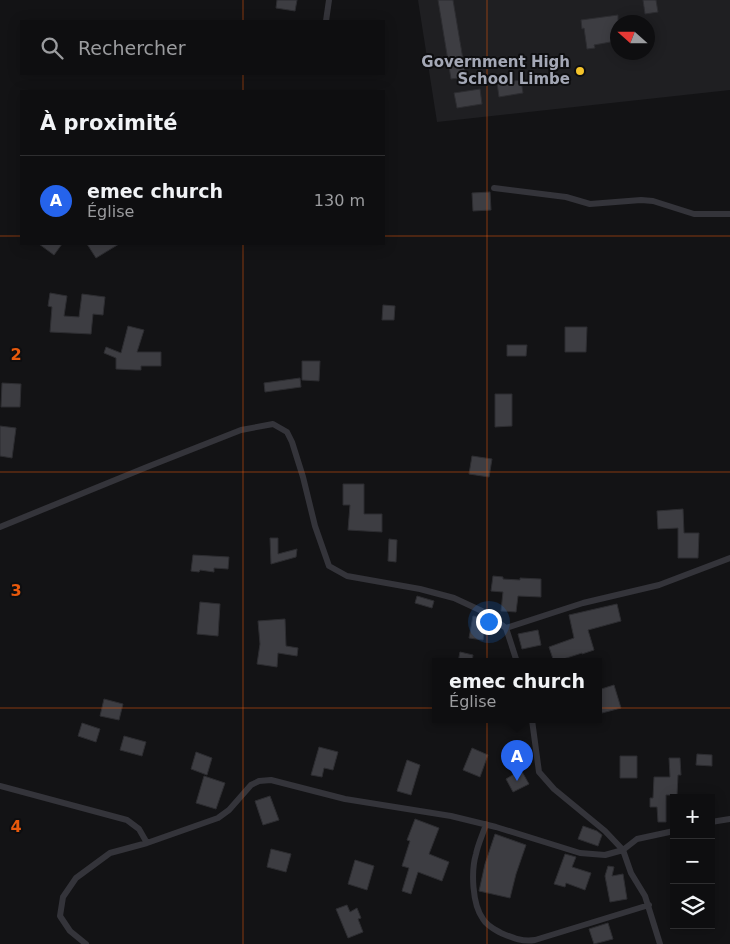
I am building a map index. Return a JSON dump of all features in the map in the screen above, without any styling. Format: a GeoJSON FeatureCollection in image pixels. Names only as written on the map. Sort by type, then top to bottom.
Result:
{"type":"FeatureCollection","features":[{"type":"Feature","properties":{"kind":"street"},"geometry":{"type":"LineString","coordinates":[[326,20],[329,0]]}},
{"type":"Feature","properties":{"kind":"street"},"geometry":{"type":"LineString","coordinates":[[494,188],[566,197],[590,204],[641,200],[653,201],[694,214],[730,214]]}},
{"type":"Feature","properties":{"kind":"street"},"geometry":{"type":"LineString","coordinates":[[0,527],[147,466],[242,430],[273,424],[287,432],[292,442],[315,526],[329,566],[347,576],[420,589],[454,598],[482,610],[506,628],[516,658]]}},
{"type":"Feature","properties":{"kind":"street"},"geometry":{"type":"LineString","coordinates":[[506,628],[584,603],[659,585],[730,558]]}},
{"type":"Feature","properties":{"kind":"street"},"geometry":{"type":"LineString","coordinates":[[532,723],[539,772],[554,789],[605,831],[623,850],[631,873],[649,905],[660,944]]}},
{"type":"Feature","properties":{"kind":"street"},"geometry":{"type":"LineString","coordinates":[[86,944],[70,931],[60,916],[62,897],[76,878],[110,853],[147,843],[218,818],[229,810],[251,785],[259,781],[271,780],[345,799],[486,824],[580,853],[605,855],[623,850],[638,839],[670,832]]}},
{"type":"Feature","properties":{"kind":"street"},"geometry":{"type":"LineString","coordinates":[[0,786],[127,820],[139,829],[147,843]]}},
{"type":"Feature","properties":{"kind":"street"},"geometry":{"type":"LineString","coordinates":[[715,821],[730,818]]}},
{"type":"Feature","properties":{"kind":"street"},"geometry":{"type":"LineString","coordinates":[[486,824],[475,855],[475,897],[477,910],[483,920],[492,928],[517,939],[535,940],[649,905]]}},
{"type":"Feature","properties":{"kind":"shaded area","name":"Government High School Limbe"},"geometry":{"type":"Polygon","coordinates":[[[418,0],[730,0],[730,90],[437,122],[418,0]]]}},
{"type":"Feature","properties":{"kind":"building"},"geometry":{"type":"Polygon","coordinates":[[[277,0],[297,0],[295,11],[276,8],[277,0]]]}},
{"type":"Feature","properties":{"kind":"building"},"geometry":{"type":"Polygon","coordinates":[[[438,0],[453,0],[466,77],[451,79],[438,0]]]}},
{"type":"Feature","properties":{"kind":"building"},"geometry":{"type":"Polygon","coordinates":[[[643,0],[656,0],[658,12],[645,14],[643,0]]]}},
{"type":"Feature","properties":{"kind":"building"},"geometry":{"type":"Polygon","coordinates":[[[610,16],[610,42],[594,45],[595,48],[587,49],[581,20],[610,16]]]}},
{"type":"Feature","properties":{"kind":"building"},"geometry":{"type":"Polygon","coordinates":[[[521,80],[523,93],[499,97],[497,83],[521,80]]]}},
{"type":"Feature","properties":{"kind":"building"},"geometry":{"type":"Polygon","coordinates":[[[480,89],[482,104],[457,108],[454,93],[480,89]]]}},
{"type":"Feature","properties":{"kind":"building"},"geometry":{"type":"Polygon","coordinates":[[[490,192],[491,210],[473,211],[472,193],[490,192]]]}},
{"type":"Feature","properties":{"kind":"building"},"geometry":{"type":"Polygon","coordinates":[[[40,245],[61,245],[54,255],[40,245]]]}},
{"type":"Feature","properties":{"kind":"building"},"geometry":{"type":"Polygon","coordinates":[[[88,245],[117,245],[96,258],[88,245]]]}},
{"type":"Feature","properties":{"kind":"building"},"geometry":{"type":"Polygon","coordinates":[[[50,293],[67,296],[64,316],[79,317],[82,294],[105,297],[103,315],[93,314],[91,334],[50,332],[52,307],[48,306],[50,293]]]}},
{"type":"Feature","properties":{"kind":"building"},"geometry":{"type":"Polygon","coordinates":[[[383,305],[395,306],[394,320],[382,320],[383,305]]]}},
{"type":"Feature","properties":{"kind":"building"},"geometry":{"type":"Polygon","coordinates":[[[128,326],[144,330],[137,352],[161,352],[161,366],[141,366],[141,370],[116,369],[116,358],[104,353],[106,347],[121,353],[128,326]]]}},
{"type":"Feature","properties":{"kind":"building"},"geometry":{"type":"Polygon","coordinates":[[[565,327],[587,327],[586,352],[565,352],[565,327]]]}},
{"type":"Feature","properties":{"kind":"building"},"geometry":{"type":"Polygon","coordinates":[[[507,345],[527,345],[526,356],[507,356],[507,345]]]}},
{"type":"Feature","properties":{"kind":"building"},"geometry":{"type":"Polygon","coordinates":[[[302,361],[320,361],[319,381],[302,380],[302,361]]]}},
{"type":"Feature","properties":{"kind":"building"},"geometry":{"type":"Polygon","coordinates":[[[300,378],[301,387],[265,392],[264,383],[300,378]]]}},
{"type":"Feature","properties":{"kind":"building"},"geometry":{"type":"Polygon","coordinates":[[[2,383],[21,384],[20,407],[1,407],[2,383]]]}},
{"type":"Feature","properties":{"kind":"building"},"geometry":{"type":"Polygon","coordinates":[[[495,394],[512,394],[512,426],[495,427],[495,394]]]}},
{"type":"Feature","properties":{"kind":"building"},"geometry":{"type":"Polygon","coordinates":[[[0,426],[16,428],[12,458],[0,456],[0,426]]]}},
{"type":"Feature","properties":{"kind":"building"},"geometry":{"type":"Polygon","coordinates":[[[472,456],[492,459],[489,477],[469,474],[472,456]]]}},
{"type":"Feature","properties":{"kind":"building"},"geometry":{"type":"Polygon","coordinates":[[[343,484],[364,484],[364,514],[382,514],[382,532],[348,530],[350,505],[343,505],[343,484]]]}},
{"type":"Feature","properties":{"kind":"building"},"geometry":{"type":"Polygon","coordinates":[[[683,509],[684,533],[699,533],[698,558],[678,558],[678,528],[658,529],[657,511],[683,509]]]}},
{"type":"Feature","properties":{"kind":"building"},"geometry":{"type":"Polygon","coordinates":[[[270,538],[278,538],[278,554],[297,549],[296,557],[271,564],[270,538]]]}},
{"type":"Feature","properties":{"kind":"building"},"geometry":{"type":"Polygon","coordinates":[[[389,539],[397,540],[396,562],[388,561],[389,539]]]}},
{"type":"Feature","properties":{"kind":"building"},"geometry":{"type":"Polygon","coordinates":[[[193,555],[229,557],[228,569],[214,568],[214,572],[191,571],[193,555]]]}},
{"type":"Feature","properties":{"kind":"building"},"geometry":{"type":"Polygon","coordinates":[[[493,576],[503,577],[503,579],[541,579],[541,597],[518,596],[516,612],[501,611],[503,592],[491,591],[493,576]]]}},
{"type":"Feature","properties":{"kind":"building"},"geometry":{"type":"Polygon","coordinates":[[[417,596],[434,601],[432,608],[415,603],[417,596]]]}},
{"type":"Feature","properties":{"kind":"building"},"geometry":{"type":"Polygon","coordinates":[[[200,602],[220,604],[218,636],[197,634],[200,602]]]}},
{"type":"Feature","properties":{"kind":"building"},"geometry":{"type":"Polygon","coordinates":[[[617,604],[621,621],[588,630],[594,650],[566,658],[553,658],[549,647],[574,638],[569,615],[617,604]]]}},
{"type":"Feature","properties":{"kind":"building"},"geometry":{"type":"Polygon","coordinates":[[[473,616],[482,617],[486,620],[483,640],[469,638],[473,616]]]}},
{"type":"Feature","properties":{"kind":"building"},"geometry":{"type":"Polygon","coordinates":[[[285,619],[286,646],[298,648],[297,656],[278,653],[277,667],[257,664],[260,644],[258,621],[285,619]]]}},
{"type":"Feature","properties":{"kind":"building"},"geometry":{"type":"Polygon","coordinates":[[[538,630],[541,645],[522,649],[518,634],[538,630]]]}},
{"type":"Feature","properties":{"kind":"building"},"geometry":{"type":"Polygon","coordinates":[[[460,652],[473,655],[473,658],[459,658],[460,652]]]}},
{"type":"Feature","properties":{"kind":"building"},"geometry":{"type":"Polygon","coordinates":[[[614,685],[621,708],[602,713],[602,689],[614,685]]]}},
{"type":"Feature","properties":{"kind":"building"},"geometry":{"type":"Polygon","coordinates":[[[104,699],[123,704],[119,720],[100,716],[104,699]]]}},
{"type":"Feature","properties":{"kind":"building"},"geometry":{"type":"Polygon","coordinates":[[[82,723],[100,729],[96,742],[78,736],[82,723]]]}},
{"type":"Feature","properties":{"kind":"building"},"geometry":{"type":"Polygon","coordinates":[[[124,736],[146,742],[142,756],[120,750],[124,736]]]}},
{"type":"Feature","properties":{"kind":"building"},"geometry":{"type":"Polygon","coordinates":[[[319,747],[338,752],[333,770],[324,768],[322,777],[311,775],[319,747]]]}},
{"type":"Feature","properties":{"kind":"building"},"geometry":{"type":"Polygon","coordinates":[[[472,748],[488,755],[480,777],[463,770],[472,748]]]}},
{"type":"Feature","properties":{"kind":"building"},"geometry":{"type":"Polygon","coordinates":[[[196,752],[212,758],[207,775],[191,769],[196,752]]]}},
{"type":"Feature","properties":{"kind":"building"},"geometry":{"type":"Polygon","coordinates":[[[697,754],[712,755],[712,766],[696,765],[697,754]]]}},
{"type":"Feature","properties":{"kind":"building"},"geometry":{"type":"Polygon","coordinates":[[[620,756],[637,756],[637,778],[620,778],[620,756]]]}},
{"type":"Feature","properties":{"kind":"building"},"geometry":{"type":"Polygon","coordinates":[[[669,758],[680,758],[681,775],[678,775],[677,794],[666,795],[666,822],[658,822],[657,807],[650,807],[650,798],[653,798],[654,777],[670,777],[669,758]]]}},
{"type":"Feature","properties":{"kind":"building"},"geometry":{"type":"Polygon","coordinates":[[[407,760],[420,765],[411,795],[397,791],[407,760]]]}},
{"type":"Feature","properties":{"kind":"building"},"geometry":{"type":"Polygon","coordinates":[[[521,770],[529,784],[513,792],[506,779],[521,770]]]}},
{"type":"Feature","properties":{"kind":"building"},"geometry":{"type":"Polygon","coordinates":[[[204,776],[225,783],[216,809],[196,803],[204,776]]]}},
{"type":"Feature","properties":{"kind":"building"},"geometry":{"type":"Polygon","coordinates":[[[270,796],[279,820],[263,825],[255,801],[270,796]]]}},
{"type":"Feature","properties":{"kind":"building"},"geometry":{"type":"Polygon","coordinates":[[[415,819],[439,828],[429,854],[449,862],[442,881],[418,872],[411,894],[402,891],[409,868],[402,866],[410,841],[407,840],[415,819]]]}},
{"type":"Feature","properties":{"kind":"building"},"geometry":{"type":"Polygon","coordinates":[[[583,826],[602,835],[598,846],[578,839],[583,826]]]}},
{"type":"Feature","properties":{"kind":"building"},"geometry":{"type":"Polygon","coordinates":[[[495,834],[526,845],[510,898],[479,891],[485,864],[495,834]]]}},
{"type":"Feature","properties":{"kind":"building"},"geometry":{"type":"Polygon","coordinates":[[[271,849],[291,854],[286,872],[267,867],[271,849]]]}},
{"type":"Feature","properties":{"kind":"building"},"geometry":{"type":"Polygon","coordinates":[[[565,854],[576,857],[572,867],[591,873],[585,890],[566,883],[565,887],[554,884],[565,854]]]}},
{"type":"Feature","properties":{"kind":"building"},"geometry":{"type":"Polygon","coordinates":[[[355,860],[374,866],[367,890],[348,884],[355,860]]]}},
{"type":"Feature","properties":{"kind":"building"},"geometry":{"type":"Polygon","coordinates":[[[608,866],[614,867],[612,876],[623,874],[627,899],[610,902],[605,876],[608,866]]]}},
{"type":"Feature","properties":{"kind":"building"},"geometry":{"type":"Polygon","coordinates":[[[347,905],[350,912],[357,908],[361,918],[358,919],[363,932],[348,938],[336,909],[347,905]]]}},
{"type":"Feature","properties":{"kind":"building"},"geometry":{"type":"Polygon","coordinates":[[[608,923],[613,939],[594,944],[589,929],[608,923]]]}},
{"type":"Feature","properties":{"kind":"place","name":"Government High School Limbe"},"geometry":{"type":"Point","coordinates":[580,71]}},
{"type":"Feature","properties":{"kind":"place","name":"emec church"},"geometry":{"type":"Point","coordinates":[517,781]}}]}
